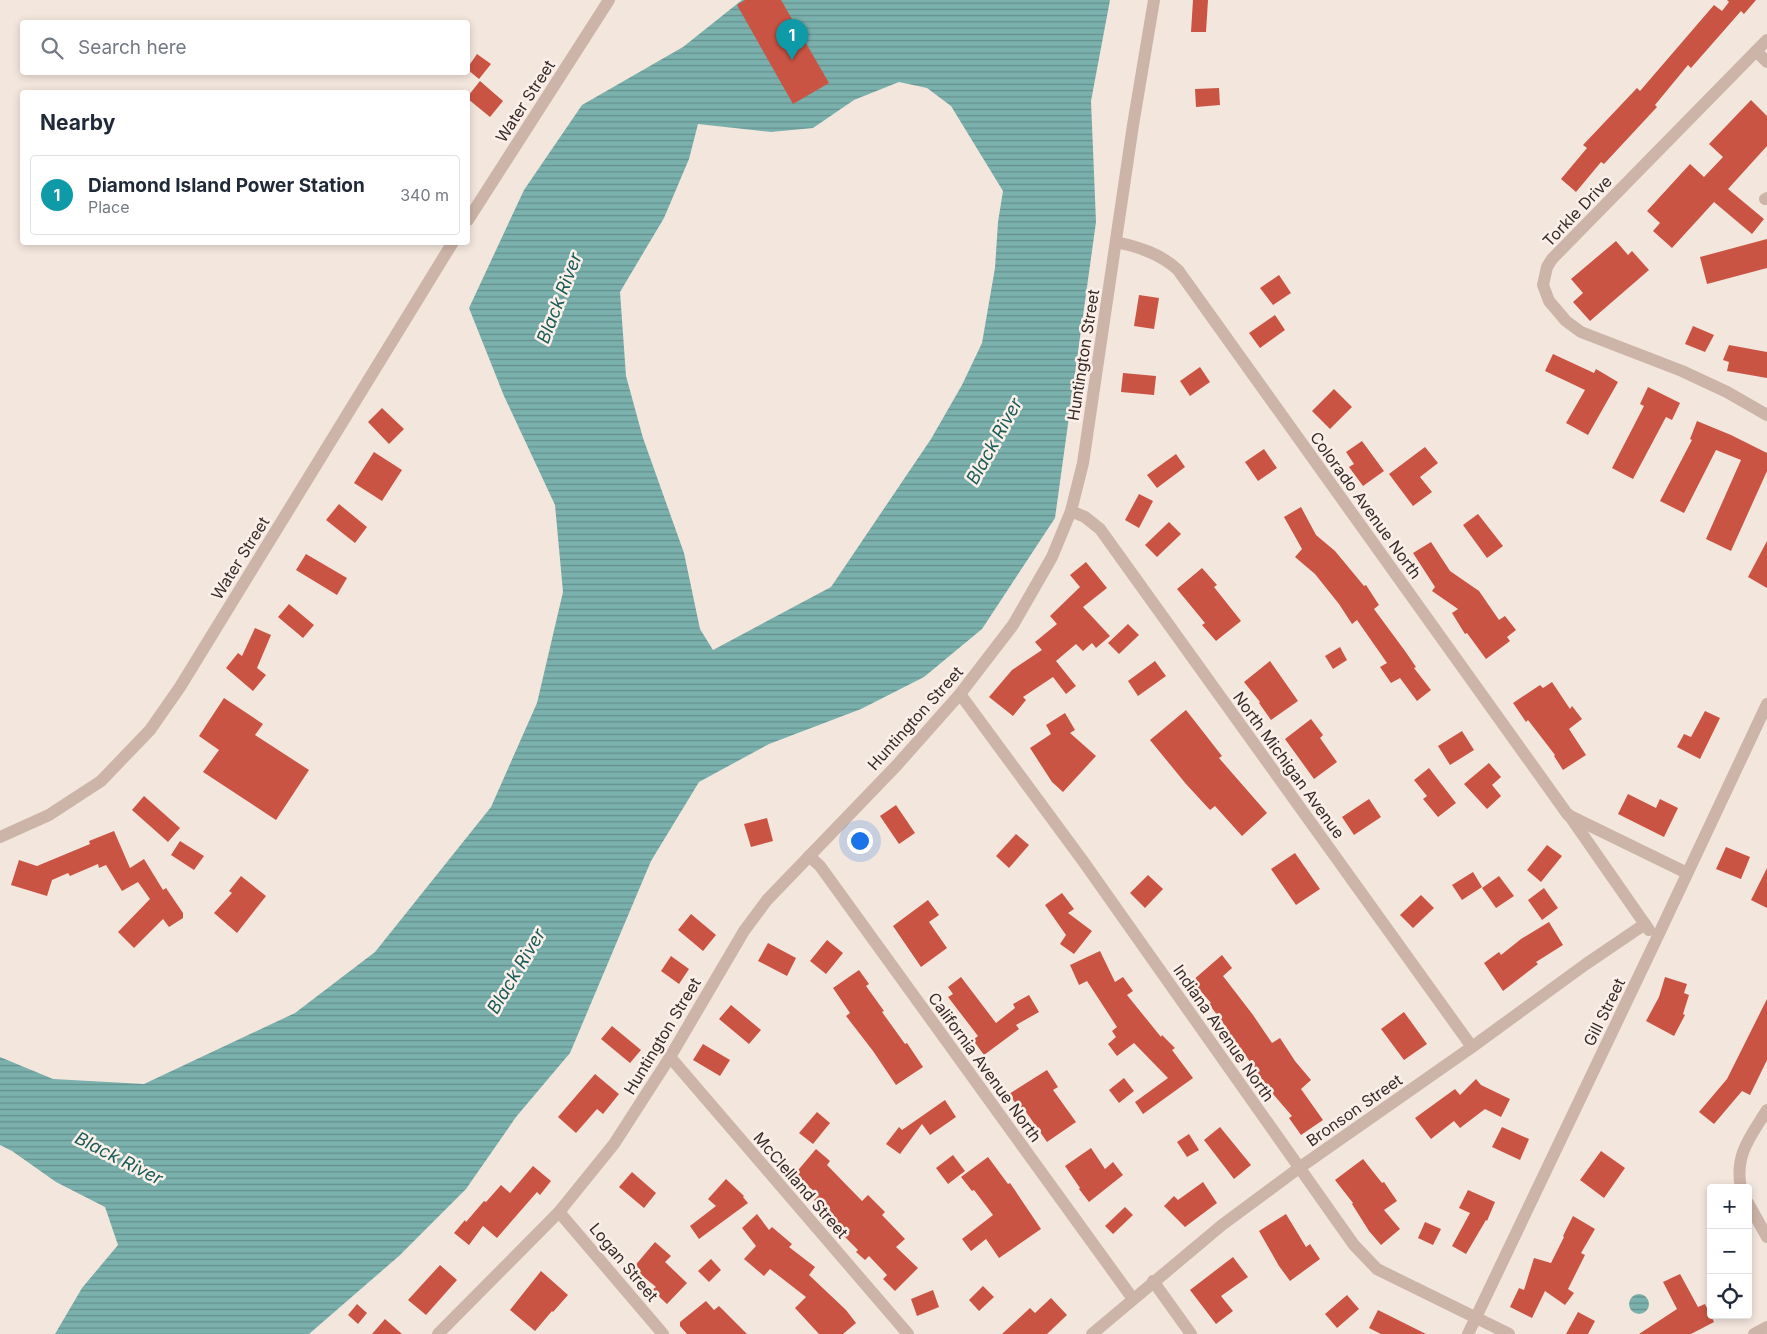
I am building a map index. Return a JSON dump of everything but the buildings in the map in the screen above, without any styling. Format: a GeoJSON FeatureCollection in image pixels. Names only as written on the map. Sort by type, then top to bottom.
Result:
{"type":"FeatureCollection","features":[{"type":"Feature","properties":{"kind":"street","name":"Water Street"},"geometry":{"type":"LineString","coordinates":[[470,217],[609,0]]}},
{"type":"Feature","properties":{"kind":"street","name":"Huntington Street"},"geometry":{"type":"LineString","coordinates":[[438,1334],[559,1212],[614,1144],[670,1057],[744,932],[767,900],[897,765],[960,694],[1013,625],[1052,557],[1071,511],[1083,463],[1133,125],[1154,0]]}},
{"type":"Feature","properties":{"kind":"street","name":"Torkle Drive"},"geometry":{"type":"LineString","coordinates":[[1767,40],[1552,259],[1547,267],[1544,285],[1549,301],[1566,321],[1581,332],[1682,370],[1727,392],[1767,415]]}},
{"type":"Feature","properties":{"kind":"street"},"geometry":{"type":"LineString","coordinates":[[1756,51],[1767,62]]}},
{"type":"Feature","properties":{"kind":"street","name":"Colorado Avenue North"},"geometry":{"type":"LineString","coordinates":[[1116,242],[1136,246],[1168,261],[1178,270],[1656,940]]}},
{"type":"Feature","properties":{"kind":"street","name":"Water Street"},"geometry":{"type":"LineString","coordinates":[[0,837],[49,815],[87,790],[101,780],[150,730],[180,687],[452,245]]}},
{"type":"Feature","properties":{"kind":"street","name":"North Michigan Avenue"},"geometry":{"type":"LineString","coordinates":[[1071,511],[1085,517],[1100,529],[1472,1047]]}},
{"type":"Feature","properties":{"kind":"street","name":"Indiana Avenue North"},"geometry":{"type":"LineString","coordinates":[[960,694],[1084,861],[1354,1245],[1377,1269],[1509,1334]]}},
{"type":"Feature","properties":{"kind":"street","name":"Gill Street"},"geometry":{"type":"LineString","coordinates":[[1468,1334],[1767,704]]}},
{"type":"Feature","properties":{"kind":"street","name":"Colorado Avenue North"},"geometry":{"type":"LineString","coordinates":[[1568,815],[1687,873]]}},
{"type":"Feature","properties":{"kind":"street","name":"California Avenue North"},"geometry":{"type":"LineString","coordinates":[[809,856],[820,866],[1132,1299]]}},
{"type":"Feature","properties":{"kind":"street","name":"Bronson Street"},"geometry":{"type":"LineString","coordinates":[[1092,1334],[1222,1225],[1299,1168],[1645,924]]}},
{"type":"Feature","properties":{"kind":"street","name":"McClelland Street"},"geometry":{"type":"LineString","coordinates":[[670,1057],[908,1334]]}},
{"type":"Feature","properties":{"kind":"street"},"geometry":{"type":"LineString","coordinates":[[1740,1184],[1738,1174],[1741,1155],[1767,1110]]}},
{"type":"Feature","properties":{"kind":"street"},"geometry":{"type":"LineString","coordinates":[[1752,1210],[1767,1237]]}},
{"type":"Feature","properties":{"kind":"street","name":"Logan Street"},"geometry":{"type":"LineString","coordinates":[[559,1212],[663,1334]]}},
{"type":"Feature","properties":{"kind":"street"},"geometry":{"type":"LineString","coordinates":[[1154,1281],[1191,1334]]}},
{"type":"Feature","properties":{"kind":"street"},"geometry":{"type":"LineString","coordinates":[[1754,1334],[1767,1327]]}},
{"type":"Feature","properties":{"kind":"water","name":"Black River"},"geometry":{"type":"Polygon","coordinates":[[[742,0],[1110,0],[1091,101],[1096,222],[1055,518],[982,629],[924,677],[861,709],[769,744],[699,782],[651,861],[570,1053],[516,1117],[466,1189],[399,1256],[309,1334],[55,1334],[82,1288],[118,1245],[105,1207],[56,1182],[12,1151],[0,1145],[0,1057],[53,1079],[144,1084],[295,1013],[375,952],[491,807],[537,703],[563,592],[555,505],[504,396],[469,308],[524,190],[582,105],[683,47],[742,0]],[[899,82],[854,100],[813,128],[771,132],[698,124],[689,159],[664,218],[620,292],[626,376],[643,438],[684,553],[700,629],[713,650],[831,587],[931,439],[962,385],[982,343],[995,268],[998,222],[1003,191],[951,106],[927,88],[899,82]]]}},
{"type":"Feature","properties":{"kind":"water"},"geometry":{"type":"Polygon","coordinates":[[[1639,1294],[1646,1297],[1649,1304],[1646,1311],[1639,1314],[1632,1311],[1629,1304],[1632,1297],[1639,1294]]]}},
{"type":"Feature","properties":{"kind":"place","name":"Diamond Island Power Station"},"geometry":{"type":"Point","coordinates":[792,60]}}]}
